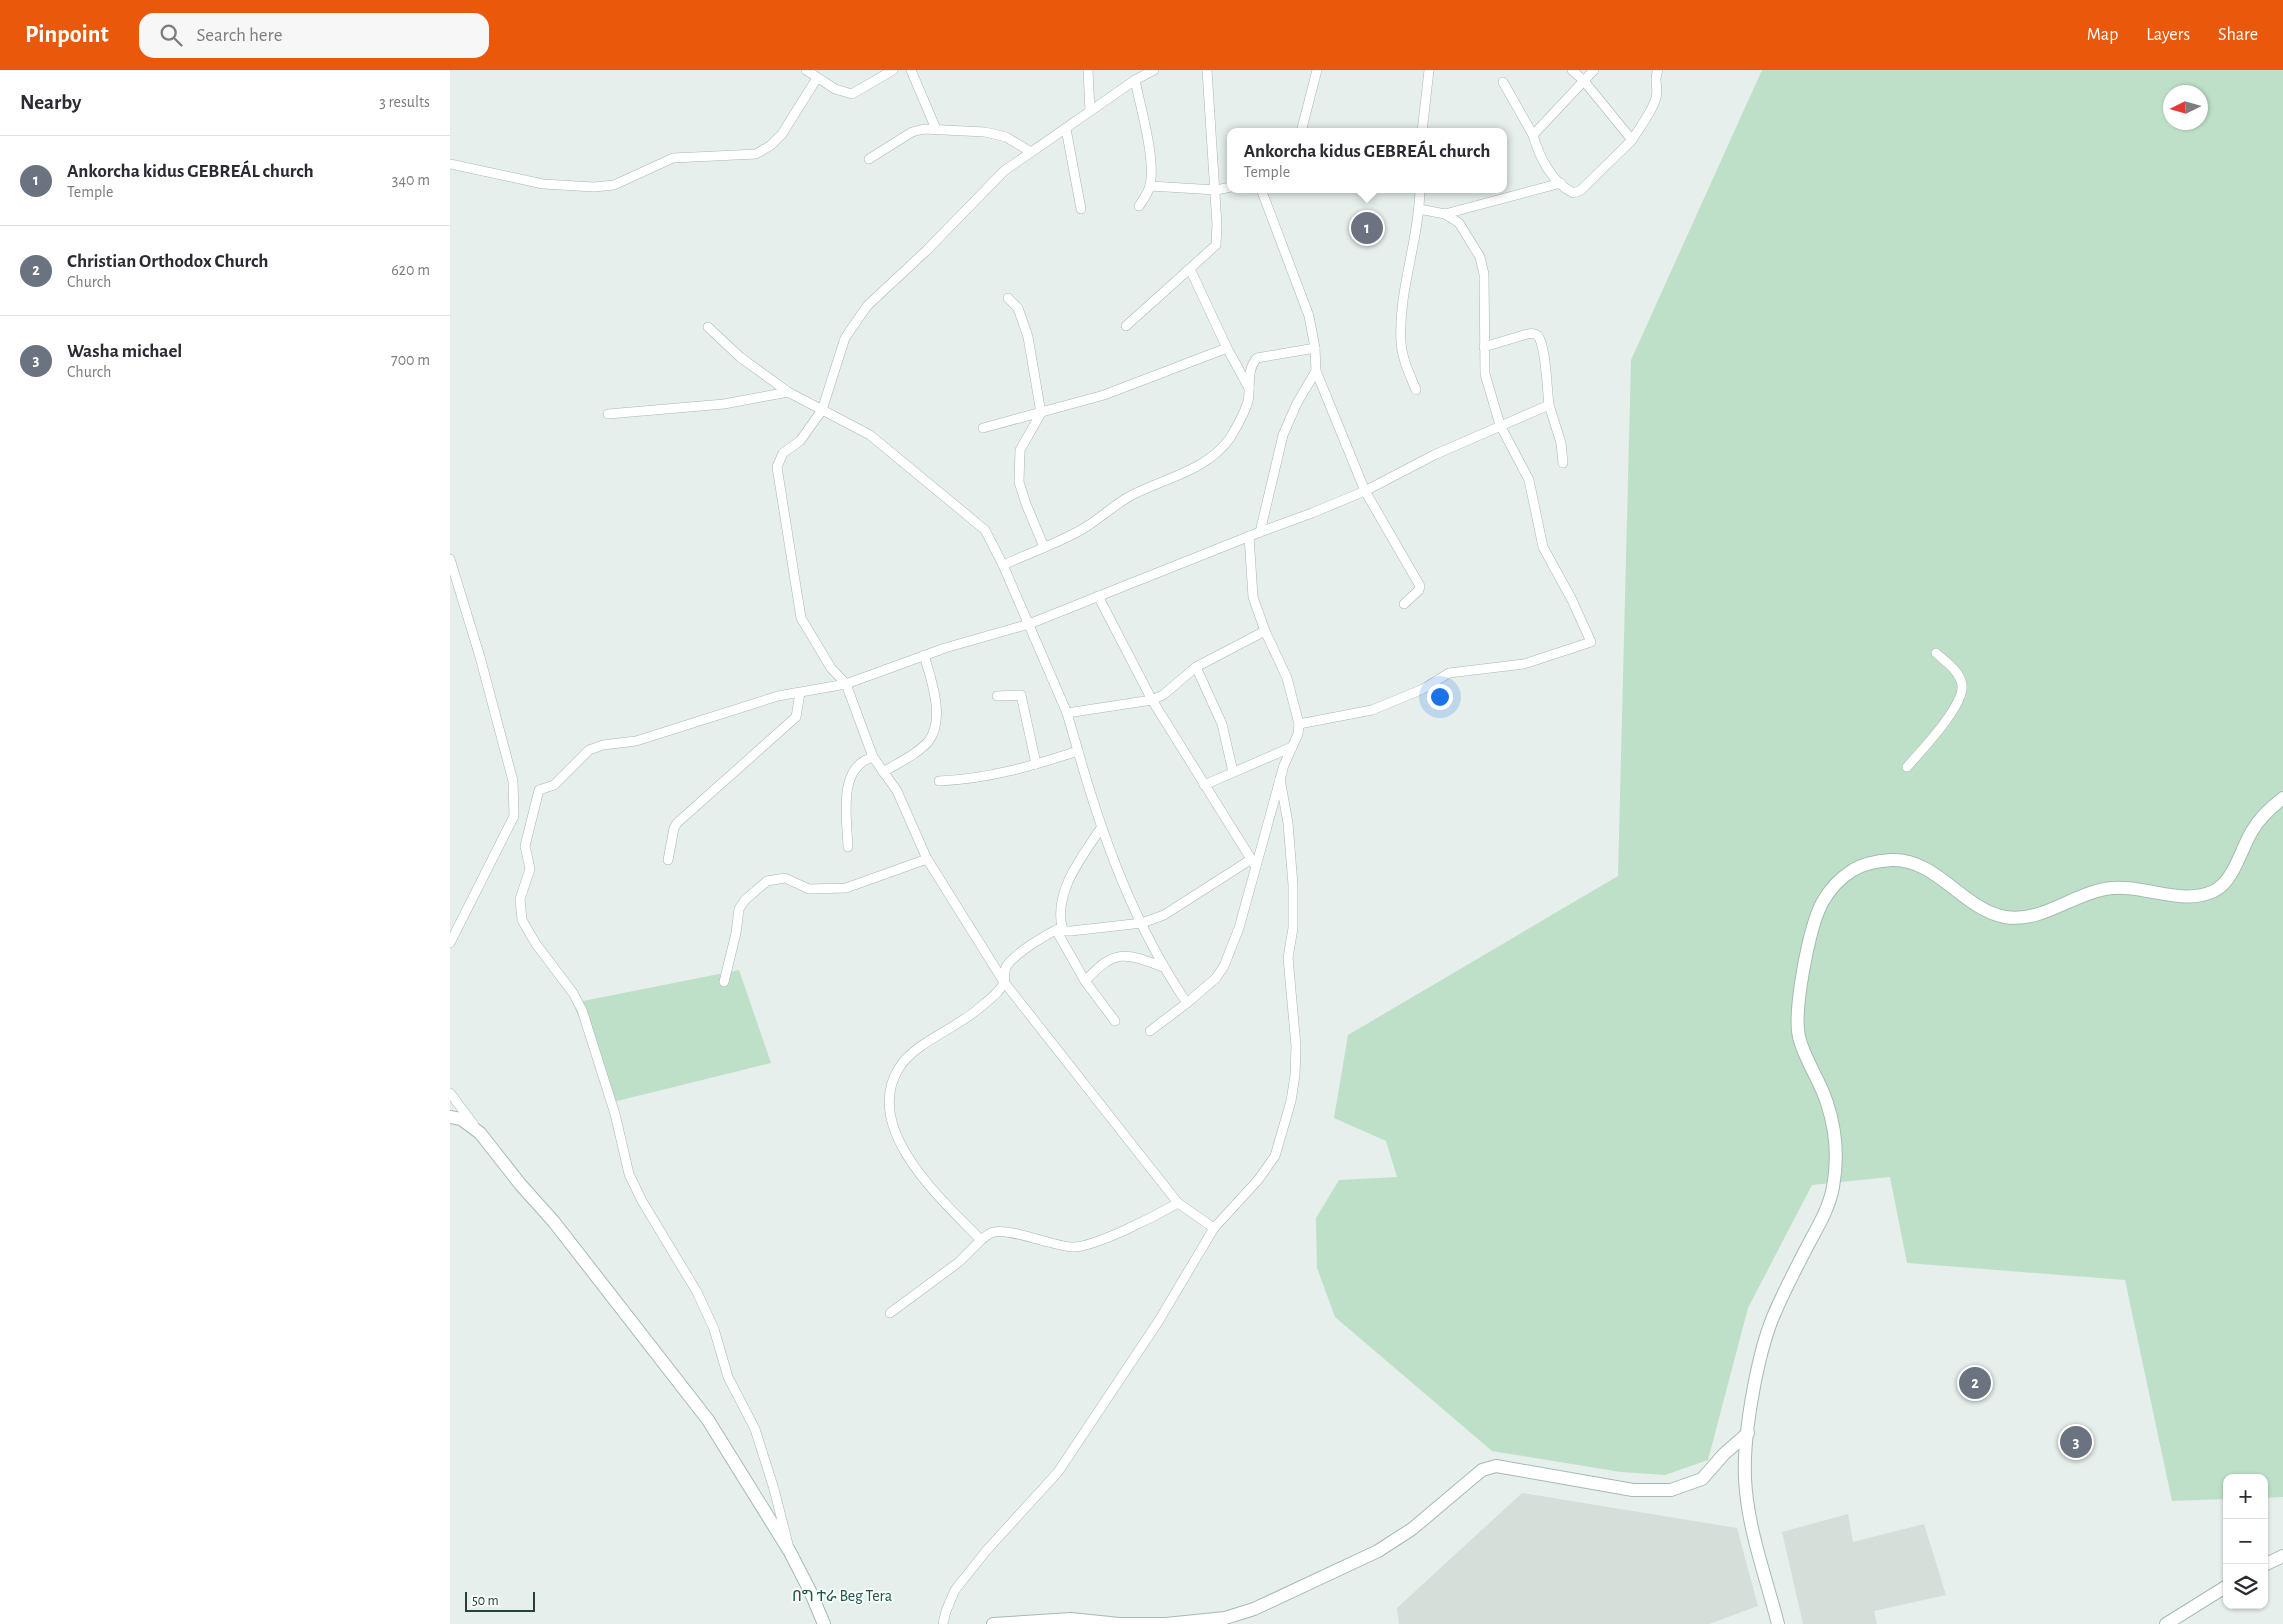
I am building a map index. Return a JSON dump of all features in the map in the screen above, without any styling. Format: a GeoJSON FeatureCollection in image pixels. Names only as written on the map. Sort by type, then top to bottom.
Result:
{"type":"FeatureCollection","features":[{"type":"Feature","properties":{"kind":"main road"},"geometry":{"type":"LineString","coordinates":[[1778,1624],[1748,1505],[1745,1477],[1748,1434],[1764,1342],[1791,1279],[1825,1213],[1833,1188],[1836,1154],[1834,1130],[1827,1102],[1804,1053],[1798,1034],[1797,1014],[1798,996],[1817,915],[1833,887],[1854,870],[1869,863],[1898,860],[1917,863],[1987,910],[2000,916],[2016,918],[2034,915],[2102,889],[2124,887],[2179,896],[2200,896],[2218,889],[2232,871],[2254,828],[2264,813],[2283,798]]}},
{"type":"Feature","properties":{"kind":"main road"},"geometry":{"type":"LineString","coordinates":[[450,1117],[461,1119],[480,1133],[520,1184],[554,1222],[708,1420],[790,1552],[824,1624]]}},
{"type":"Feature","properties":{"kind":"main road"},"geometry":{"type":"LineString","coordinates":[[993,1624],[1071,1619],[1119,1624],[1166,1624],[1226,1618],[1254,1609],[1378,1551],[1412,1529],[1482,1470],[1496,1466],[1633,1490],[1671,1490],[1702,1478],[1724,1454],[1748,1434]]}},
{"type":"Feature","properties":{"kind":"main road"},"geometry":{"type":"LineString","coordinates":[[2268,1564],[2283,1556]]}},
{"type":"Feature","properties":{"kind":"main road"},"geometry":{"type":"LineString","coordinates":[[2166,1624],[2223,1588]]}},
{"type":"Feature","properties":{"kind":"street"},"geometry":{"type":"LineString","coordinates":[[806,70],[832,87],[852,94],[858,93],[893,70]]}},
{"type":"Feature","properties":{"kind":"street"},"geometry":{"type":"LineString","coordinates":[[911,70],[936,128]]}},
{"type":"Feature","properties":{"kind":"street"},"geometry":{"type":"LineString","coordinates":[[1088,70],[1090,111]]}},
{"type":"Feature","properties":{"kind":"street"},"geometry":{"type":"LineString","coordinates":[[1154,70],[1135,80],[1031,152],[985,189],[926,251],[867,306],[845,338],[822,410],[800,441],[783,453],[777,467],[801,618],[831,668],[846,684],[873,757],[897,791],[927,859],[1004,982],[1178,1203],[1214,1228]]}},
{"type":"Feature","properties":{"kind":"street"},"geometry":{"type":"LineString","coordinates":[[1126,326],[1216,245],[1216,190],[1208,70]]}},
{"type":"Feature","properties":{"kind":"street"},"geometry":{"type":"LineString","coordinates":[[1302,128],[1317,70]]}},
{"type":"Feature","properties":{"kind":"street"},"geometry":{"type":"LineString","coordinates":[[1422,128],[1428,70]]}},
{"type":"Feature","properties":{"kind":"street"},"geometry":{"type":"LineString","coordinates":[[1572,70],[1584,81],[1632,140]]}},
{"type":"Feature","properties":{"kind":"street"},"geometry":{"type":"LineString","coordinates":[[1533,135],[1594,70]]}},
{"type":"Feature","properties":{"kind":"street"},"geometry":{"type":"LineString","coordinates":[[1503,82],[1533,135],[1546,166],[1567,190],[1574,193],[1581,190],[1632,140],[1656,99],[1655,78],[1658,70]]}},
{"type":"Feature","properties":{"kind":"street"},"geometry":{"type":"LineString","coordinates":[[450,164],[543,184],[594,187],[614,185],[674,158],[756,154],[770,146],[782,134],[817,78]]}},
{"type":"Feature","properties":{"kind":"street"},"geometry":{"type":"LineString","coordinates":[[1135,80],[1149,151],[1150,186],[1139,206]]}},
{"type":"Feature","properties":{"kind":"street"},"geometry":{"type":"LineString","coordinates":[[869,159],[912,132],[936,128],[985,132],[1006,137],[1031,152]]}},
{"type":"Feature","properties":{"kind":"street"},"geometry":{"type":"LineString","coordinates":[[1066,129],[1081,209]]}},
{"type":"Feature","properties":{"kind":"street"},"geometry":{"type":"LineString","coordinates":[[1445,214],[1561,183]]}},
{"type":"Feature","properties":{"kind":"street"},"geometry":{"type":"LineString","coordinates":[[1150,186],[1216,190],[1227,188]]}},
{"type":"Feature","properties":{"kind":"street"},"geometry":{"type":"LineString","coordinates":[[1263,193],[1309,316],[1315,348],[1316,371],[1365,491],[1420,586],[1419,590],[1404,604]]}},
{"type":"Feature","properties":{"kind":"street"},"geometry":{"type":"LineString","coordinates":[[1416,390],[1404,360],[1401,344],[1401,326],[1420,193]]}},
{"type":"Feature","properties":{"kind":"street"},"geometry":{"type":"LineString","coordinates":[[1299,724],[1372,710],[1423,689],[1449,673],[1524,664],[1591,642],[1572,600],[1543,547],[1529,480],[1500,425],[1485,374],[1484,274],[1480,257],[1459,224],[1445,214],[1419,209]]}},
{"type":"Feature","properties":{"kind":"street"},"geometry":{"type":"LineString","coordinates":[[1190,270],[1227,348],[1249,388]]}},
{"type":"Feature","properties":{"kind":"street"},"geometry":{"type":"LineString","coordinates":[[1008,298],[1018,308],[1028,337],[1041,413],[1020,450],[1019,482],[1044,547]]}},
{"type":"Feature","properties":{"kind":"street"},"geometry":{"type":"LineString","coordinates":[[708,327],[740,357],[788,392],[870,435],[932,484],[985,530],[1003,565],[1067,713],[1101,828],[1163,967],[1187,1003]]}},
{"type":"Feature","properties":{"kind":"street"},"geometry":{"type":"LineString","coordinates":[[1484,347],[1527,334],[1534,333],[1538,336],[1541,343],[1549,404],[1560,442],[1563,463]]}},
{"type":"Feature","properties":{"kind":"street"},"geometry":{"type":"LineString","coordinates":[[983,428],[1113,392],[1227,348]]}},
{"type":"Feature","properties":{"kind":"street"},"geometry":{"type":"LineString","coordinates":[[1003,565],[1080,531],[1131,496],[1202,464],[1212,457],[1230,438],[1248,402],[1253,363],[1258,358],[1315,348]]}},
{"type":"Feature","properties":{"kind":"street"},"geometry":{"type":"LineString","coordinates":[[1260,532],[1283,435],[1297,403],[1316,371]]}},
{"type":"Feature","properties":{"kind":"street"},"geometry":{"type":"LineString","coordinates":[[608,414],[724,404],[788,392]]}},
{"type":"Feature","properties":{"kind":"street"},"geometry":{"type":"LineString","coordinates":[[790,1552],[774,1489],[754,1429],[728,1377],[714,1330],[697,1292],[642,1201],[629,1174],[615,1114],[582,1010],[574,993],[536,944],[522,920],[520,899],[530,869],[525,846],[539,790],[554,785],[589,750],[614,742],[636,741],[778,696],[846,684],[924,656],[1029,624],[1248,536],[1312,514],[1365,491],[1434,454],[1549,404]]}},
{"type":"Feature","properties":{"kind":"street"},"geometry":{"type":"LineString","coordinates":[[1150,1031],[1216,978],[1224,966],[1239,928],[1253,863],[1280,778],[1298,734],[1299,724],[1287,678],[1265,631],[1253,597],[1248,536]]}},
{"type":"Feature","properties":{"kind":"street"},"geometry":{"type":"LineString","coordinates":[[450,559],[480,657],[513,781],[514,816],[450,943]]}},
{"type":"Feature","properties":{"kind":"street"},"geometry":{"type":"LineString","coordinates":[[1098,596],[1152,700],[1253,863]]}},
{"type":"Feature","properties":{"kind":"street"},"geometry":{"type":"LineString","coordinates":[[1067,713],[1152,700],[1163,695],[1196,667],[1265,631]]}},
{"type":"Feature","properties":{"kind":"street"},"geometry":{"type":"LineString","coordinates":[[1907,767],[1936,733],[1961,698],[1962,686],[1957,672],[1936,653]]}},
{"type":"Feature","properties":{"kind":"street"},"geometry":{"type":"LineString","coordinates":[[883,772],[915,753],[934,732],[935,694],[924,656]]}},
{"type":"Feature","properties":{"kind":"street"},"geometry":{"type":"LineString","coordinates":[[1196,667],[1222,724],[1233,772]]}},
{"type":"Feature","properties":{"kind":"street"},"geometry":{"type":"LineString","coordinates":[[668,860],[674,828],[677,823],[796,716],[800,693]]}},
{"type":"Feature","properties":{"kind":"street"},"geometry":{"type":"LineString","coordinates":[[997,696],[1021,695],[1036,764]]}},
{"type":"Feature","properties":{"kind":"street"},"geometry":{"type":"LineString","coordinates":[[1204,785],[1292,747]]}},
{"type":"Feature","properties":{"kind":"street"},"geometry":{"type":"LineString","coordinates":[[939,781],[971,780],[1036,764],[1078,751]]}},
{"type":"Feature","properties":{"kind":"street"},"geometry":{"type":"LineString","coordinates":[[848,846],[848,787],[852,771],[859,763],[873,757]]}},
{"type":"Feature","properties":{"kind":"street"},"geometry":{"type":"LineString","coordinates":[[942,1624],[956,1590],[986,1551],[1058,1472],[1158,1322],[1214,1228],[1258,1180],[1275,1156],[1284,1130],[1295,1075],[1295,1020],[1288,976],[1288,958],[1293,928],[1294,885],[1288,823],[1280,778]]}},
{"type":"Feature","properties":{"kind":"street"},"geometry":{"type":"LineString","coordinates":[[1101,828],[1070,878],[1061,912],[1059,929],[1085,981],[1115,1022]]}},
{"type":"Feature","properties":{"kind":"street"},"geometry":{"type":"LineString","coordinates":[[724,982],[736,933],[739,909],[745,900],[767,881],[784,878],[809,889],[846,888],[927,859]]}},
{"type":"Feature","properties":{"kind":"street"},"geometry":{"type":"LineString","coordinates":[[1059,929],[1071,931],[1142,923],[1164,915],[1253,863]]}},
{"type":"Feature","properties":{"kind":"street"},"geometry":{"type":"LineString","coordinates":[[981,1240],[915,1168],[891,1122],[890,1094],[899,1068],[909,1056],[971,1015],[994,996],[1004,982],[1004,969],[1008,963],[1059,929]]}},
{"type":"Feature","properties":{"kind":"street"},"geometry":{"type":"LineString","coordinates":[[1085,981],[1107,960],[1118,956],[1136,956],[1163,967]]}},
{"type":"Feature","properties":{"kind":"street"},"geometry":{"type":"LineString","coordinates":[[450,1094],[480,1133]]}},
{"type":"Feature","properties":{"kind":"street"},"geometry":{"type":"LineString","coordinates":[[890,1313],[959,1262],[988,1234],[1000,1231],[1072,1247],[1084,1246],[1143,1222],[1178,1203]]}},
{"type":"Feature","properties":{"kind":"shaded area"},"geometry":{"type":"Polygon","coordinates":[[[1522,1493],[1737,1528],[1758,1606],[1709,1624],[1399,1624],[1397,1608],[1522,1493]]]}},
{"type":"Feature","properties":{"kind":"shaded area"},"geometry":{"type":"Polygon","coordinates":[[[1848,1514],[1853,1542],[1924,1524],[1946,1595],[1874,1611],[1877,1624],[1803,1624],[1782,1532],[1848,1514]]]}},
{"type":"Feature","properties":{"kind":"green space"},"geometry":{"type":"Polygon","coordinates":[[[1762,70],[2283,70],[2283,1497],[2268,1498],[2268,1474],[2223,1474],[2223,1499],[2172,1501],[2125,1280],[1907,1263],[1890,1177],[1812,1185],[1748,1308],[1708,1460],[1665,1475],[1621,1472],[1492,1451],[1335,1317],[1317,1268],[1316,1218],[1339,1180],[1397,1177],[1386,1141],[1334,1118],[1348,1035],[1618,876],[1631,360],[1762,70]]]}},
{"type":"Feature","properties":{"kind":"green space"},"geometry":{"type":"Polygon","coordinates":[[[739,970],[771,1063],[613,1102],[573,1003],[739,970]]]}},
{"type":"Feature","properties":{"kind":"place","name":"Ankorcha kidus GEBREÁL church"},"geometry":{"type":"Point","coordinates":[1367,228]}},
{"type":"Feature","properties":{"kind":"place","name":"Christian Orthodox Church"},"geometry":{"type":"Point","coordinates":[1975,1383]}},
{"type":"Feature","properties":{"kind":"place","name":"Washa michael"},"geometry":{"type":"Point","coordinates":[2076,1442]}},
{"type":"Feature","properties":{"kind":"district","name":"በግ ተራ Beg Tera"},"geometry":{"type":"Point","coordinates":[842,1596]}}]}
